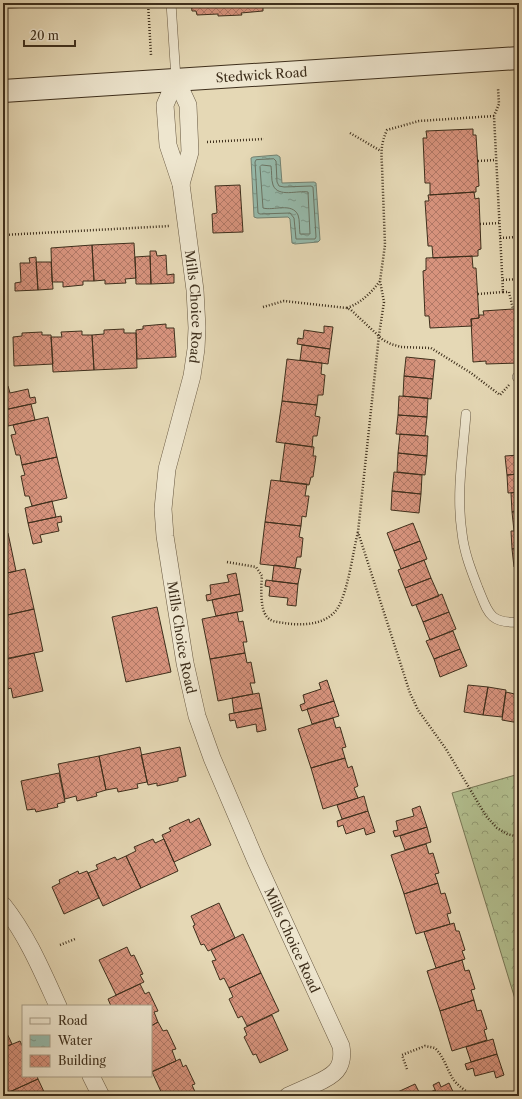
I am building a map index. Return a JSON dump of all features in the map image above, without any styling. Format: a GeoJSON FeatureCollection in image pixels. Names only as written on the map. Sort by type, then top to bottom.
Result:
{"type":"FeatureCollection","features":[{"type":"Feature","properties":{"kind":"street","name":"Stedwick Road"},"geometry":{"type":"LineString","coordinates":[[3,90],[519,58]]}},
{"type":"Feature","properties":{"kind":"street","name":"Mills Choice Road"},"geometry":{"type":"LineString","coordinates":[[176,80],[165,105],[168,145],[181,184],[196,305],[197,328],[192,376],[169,457],[164,489],[166,543],[185,663],[197,716],[207,744],[256,861],[340,1046],[342,1056],[338,1069],[330,1076],[288,1096]]}},
{"type":"Feature","properties":{"kind":"street","name":"Mills Choice Road"},"geometry":{"type":"LineString","coordinates":[[176,80],[188,105],[190,152],[181,184]]}},
{"type":"Feature","properties":{"kind":"street"},"geometry":{"type":"LineString","coordinates":[[3,905],[13,918],[26,940],[58,1005]]}},
{"type":"Feature","properties":{"kind":"street"},"geometry":{"type":"LineString","coordinates":[[92,1077],[101,1096]]}},
{"type":"Feature","properties":{"kind":"lane"},"geometry":{"type":"LineString","coordinates":[[3,4],[19,3]]}},
{"type":"Feature","properties":{"kind":"lane"},"geometry":{"type":"LineString","coordinates":[[171,3],[176,80]]}},
{"type":"Feature","properties":{"kind":"lane"},"geometry":{"type":"LineString","coordinates":[[466,414],[460,513],[465,550],[473,575],[492,616],[503,622],[519,622]]}},
{"type":"Feature","properties":{"kind":"path"},"geometry":{"type":"LineString","coordinates":[[148,3],[151,55]]}},
{"type":"Feature","properties":{"kind":"path"},"geometry":{"type":"LineString","coordinates":[[498,88],[499,104],[494,116],[503,292]]}},
{"type":"Feature","properties":{"kind":"path"},"geometry":{"type":"LineString","coordinates":[[227,562],[256,567],[262,576],[261,588],[263,608],[271,620],[305,625],[316,623],[337,609],[345,589],[358,532],[379,335],[384,302],[380,281],[385,245],[381,151],[383,138],[387,130],[419,121],[494,116]]}},
{"type":"Feature","properties":{"kind":"path"},"geometry":{"type":"LineString","coordinates":[[350,133],[381,151]]}},
{"type":"Feature","properties":{"kind":"path"},"geometry":{"type":"LineString","coordinates":[[207,142],[264,139]]}},
{"type":"Feature","properties":{"kind":"path"},"geometry":{"type":"LineString","coordinates":[[478,161],[496,160]]}},
{"type":"Feature","properties":{"kind":"path"},"geometry":{"type":"LineString","coordinates":[[480,224],[500,224]]}},
{"type":"Feature","properties":{"kind":"path"},"geometry":{"type":"LineString","coordinates":[[3,236],[186,225]]}},
{"type":"Feature","properties":{"kind":"path"},"geometry":{"type":"LineString","coordinates":[[500,238],[519,237]]}},
{"type":"Feature","properties":{"kind":"path"},"geometry":{"type":"LineString","coordinates":[[503,280],[519,279]]}},
{"type":"Feature","properties":{"kind":"path"},"geometry":{"type":"LineString","coordinates":[[347,308],[355,305],[367,296],[380,281]]}},
{"type":"Feature","properties":{"kind":"path"},"geometry":{"type":"LineString","coordinates":[[478,294],[509,292],[513,309]]}},
{"type":"Feature","properties":{"kind":"path"},"geometry":{"type":"LineString","coordinates":[[263,307],[284,301],[347,308],[391,344],[401,347],[431,348],[471,373],[500,395],[518,378]]}},
{"type":"Feature","properties":{"kind":"path"},"geometry":{"type":"LineString","coordinates":[[358,532],[410,693],[418,710],[446,749],[486,816],[497,828],[507,834],[519,838]]}},
{"type":"Feature","properties":{"kind":"path"},"geometry":{"type":"LineString","coordinates":[[60,945],[75,939]]}},
{"type":"Feature","properties":{"kind":"path"},"geometry":{"type":"LineString","coordinates":[[407,1069],[402,1055],[425,1046],[435,1048],[442,1056],[457,1083],[473,1096]]}},
{"type":"Feature","properties":{"kind":"green space"},"geometry":{"type":"Polygon","coordinates":[[[519,774],[519,1012],[452,793],[519,774]]]}},
{"type":"Feature","properties":{"kind":"water"},"geometry":{"type":"Polygon","coordinates":[[[277,155],[280,157],[282,183],[316,183],[320,240],[318,242],[292,243],[290,219],[288,217],[254,217],[251,158],[277,155]]]}},
{"type":"Feature","properties":{"kind":"building"},"geometry":{"type":"Polygon","coordinates":[[[191,3],[267,3],[267,7],[263,7],[263,11],[241,13],[242,15],[197,15],[196,11],[192,11],[191,3]]]}},
{"type":"Feature","properties":{"kind":"building"},"geometry":{"type":"Polygon","coordinates":[[[473,129],[473,135],[476,135],[479,186],[476,187],[476,192],[430,195],[430,183],[425,183],[423,138],[427,138],[426,131],[473,129]]]}},
{"type":"Feature","properties":{"kind":"building"},"geometry":{"type":"Polygon","coordinates":[[[240,185],[243,232],[213,233],[212,214],[217,213],[215,186],[240,185]]]}},
{"type":"Feature","properties":{"kind":"building"},"geometry":{"type":"Polygon","coordinates":[[[474,192],[475,199],[479,198],[481,249],[478,250],[478,256],[433,258],[432,246],[428,246],[425,201],[429,201],[428,195],[474,192]]]}},
{"type":"Feature","properties":{"kind":"building"},"geometry":{"type":"Polygon","coordinates":[[[134,243],[136,278],[125,279],[126,283],[105,284],[105,280],[94,281],[92,245],[134,243]]]}},
{"type":"Feature","properties":{"kind":"building"},"geometry":{"type":"Polygon","coordinates":[[[92,245],[94,281],[83,281],[83,285],[63,287],[63,282],[52,282],[51,248],[92,245]]]}},
{"type":"Feature","properties":{"kind":"building"},"geometry":{"type":"Polygon","coordinates":[[[150,251],[156,251],[157,256],[166,255],[167,275],[174,274],[174,283],[151,284],[150,251]]]}},
{"type":"Feature","properties":{"kind":"building"},"geometry":{"type":"Polygon","coordinates":[[[150,256],[151,284],[136,284],[135,257],[150,256]]]}},
{"type":"Feature","properties":{"kind":"building"},"geometry":{"type":"Polygon","coordinates":[[[472,256],[473,268],[476,268],[479,318],[471,319],[472,326],[430,328],[429,316],[425,316],[423,271],[426,270],[426,258],[472,256]]]}},
{"type":"Feature","properties":{"kind":"building"},"geometry":{"type":"Polygon","coordinates":[[[36,257],[38,290],[15,291],[15,283],[21,282],[20,263],[30,263],[29,258],[36,257]]]}},
{"type":"Feature","properties":{"kind":"building"},"geometry":{"type":"Polygon","coordinates":[[[36,262],[51,262],[53,289],[38,290],[36,262]]]}},
{"type":"Feature","properties":{"kind":"building"},"geometry":{"type":"Polygon","coordinates":[[[519,309],[519,363],[486,364],[486,361],[473,362],[471,319],[479,318],[479,315],[484,315],[483,311],[519,309]]]}},
{"type":"Feature","properties":{"kind":"building"},"geometry":{"type":"Polygon","coordinates":[[[166,324],[166,328],[174,328],[176,357],[137,359],[136,330],[143,329],[143,326],[166,324]]]}},
{"type":"Feature","properties":{"kind":"building"},"geometry":{"type":"Polygon","coordinates":[[[324,326],[333,327],[330,349],[297,344],[298,338],[303,339],[304,330],[324,333],[324,326]]]}},
{"type":"Feature","properties":{"kind":"building"},"geometry":{"type":"Polygon","coordinates":[[[124,329],[124,333],[136,333],[137,368],[94,370],[92,335],[104,334],[104,330],[124,329]]]}},
{"type":"Feature","properties":{"kind":"building"},"geometry":{"type":"Polygon","coordinates":[[[82,331],[82,335],[92,335],[94,370],[53,372],[51,337],[62,337],[61,332],[82,331]]]}},
{"type":"Feature","properties":{"kind":"building"},"geometry":{"type":"Polygon","coordinates":[[[42,332],[42,335],[51,335],[53,364],[14,366],[13,337],[22,336],[22,333],[42,332]]]}},
{"type":"Feature","properties":{"kind":"building"},"geometry":{"type":"Polygon","coordinates":[[[302,345],[330,349],[328,364],[300,360],[302,345]]]}},
{"type":"Feature","properties":{"kind":"building"},"geometry":{"type":"Polygon","coordinates":[[[406,357],[435,360],[433,379],[404,376],[406,357]]]}},
{"type":"Feature","properties":{"kind":"building"},"geometry":{"type":"Polygon","coordinates":[[[287,359],[322,363],[321,374],[325,375],[323,395],[318,395],[317,405],[282,401],[287,359]]]}},
{"type":"Feature","properties":{"kind":"building"},"geometry":{"type":"Polygon","coordinates":[[[404,376],[433,379],[431,399],[403,396],[404,376]]]}},
{"type":"Feature","properties":{"kind":"building"},"geometry":{"type":"Polygon","coordinates":[[[8,386],[10,393],[28,389],[30,398],[35,397],[36,403],[4,410],[3,388],[8,386]]]}},
{"type":"Feature","properties":{"kind":"building"},"geometry":{"type":"Polygon","coordinates":[[[399,396],[428,398],[427,417],[398,415],[399,396]]]}},
{"type":"Feature","properties":{"kind":"building"},"geometry":{"type":"Polygon","coordinates":[[[282,401],[317,405],[315,416],[320,417],[317,436],[313,436],[312,447],[276,442],[282,401]]]}},
{"type":"Feature","properties":{"kind":"building"},"geometry":{"type":"Polygon","coordinates":[[[31,404],[35,420],[8,426],[4,410],[31,404]]]}},
{"type":"Feature","properties":{"kind":"building"},"geometry":{"type":"Polygon","coordinates":[[[398,415],[427,417],[425,436],[396,434],[398,415]]]}},
{"type":"Feature","properties":{"kind":"building"},"geometry":{"type":"Polygon","coordinates":[[[48,417],[57,457],[22,465],[20,455],[16,455],[11,435],[16,434],[13,425],[48,417]]]}},
{"type":"Feature","properties":{"kind":"building"},"geometry":{"type":"Polygon","coordinates":[[[400,434],[428,436],[427,456],[398,453],[400,434]]]}},
{"type":"Feature","properties":{"kind":"building"},"geometry":{"type":"Polygon","coordinates":[[[285,443],[314,447],[313,456],[316,456],[313,477],[311,477],[309,485],[280,481],[285,443]]]}},
{"type":"Feature","properties":{"kind":"building"},"geometry":{"type":"Polygon","coordinates":[[[398,453],[427,456],[425,475],[397,472],[398,453]]]}},
{"type":"Feature","properties":{"kind":"building"},"geometry":{"type":"Polygon","coordinates":[[[519,455],[519,474],[507,475],[505,456],[519,455]]]}},
{"type":"Feature","properties":{"kind":"building"},"geometry":{"type":"Polygon","coordinates":[[[57,457],[67,498],[32,506],[29,496],[25,496],[21,476],[25,475],[22,465],[57,457]]]}},
{"type":"Feature","properties":{"kind":"building"},"geometry":{"type":"Polygon","coordinates":[[[394,472],[422,475],[421,494],[392,491],[394,472]]]}},
{"type":"Feature","properties":{"kind":"building"},"geometry":{"type":"Polygon","coordinates":[[[519,474],[519,492],[508,493],[507,475],[519,474]]]}},
{"type":"Feature","properties":{"kind":"building"},"geometry":{"type":"Polygon","coordinates":[[[271,480],[307,484],[305,496],[309,496],[306,517],[302,516],[301,526],[265,522],[271,480]]]}},
{"type":"Feature","properties":{"kind":"building"},"geometry":{"type":"Polygon","coordinates":[[[392,491],[421,494],[419,513],[391,510],[392,491]]]}},
{"type":"Feature","properties":{"kind":"building"},"geometry":{"type":"Polygon","coordinates":[[[519,492],[519,511],[512,512],[511,493],[519,492]]]}},
{"type":"Feature","properties":{"kind":"building"},"geometry":{"type":"Polygon","coordinates":[[[52,501],[56,517],[28,523],[25,508],[52,501]]]}},
{"type":"Feature","properties":{"kind":"building"},"geometry":{"type":"Polygon","coordinates":[[[519,511],[519,531],[514,531],[512,512],[519,511]]]}},
{"type":"Feature","properties":{"kind":"building"},"geometry":{"type":"Polygon","coordinates":[[[61,516],[62,522],[57,523],[59,531],[40,535],[42,542],[33,544],[28,523],[61,516]]]}},
{"type":"Feature","properties":{"kind":"building"},"geometry":{"type":"Polygon","coordinates":[[[265,522],[301,526],[299,537],[303,538],[301,557],[297,557],[295,568],[260,564],[265,522]]]}},
{"type":"Feature","properties":{"kind":"building"},"geometry":{"type":"Polygon","coordinates":[[[413,523],[420,541],[394,551],[387,533],[413,523]]]}},
{"type":"Feature","properties":{"kind":"building"},"geometry":{"type":"Polygon","coordinates":[[[511,531],[519,531],[519,548],[512,549],[511,531]]]}},
{"type":"Feature","properties":{"kind":"building"},"geometry":{"type":"Polygon","coordinates":[[[8,533],[16,571],[3,574],[3,534],[8,533]]]}},
{"type":"Feature","properties":{"kind":"building"},"geometry":{"type":"Polygon","coordinates":[[[420,541],[427,559],[401,569],[394,551],[420,541]]]}},
{"type":"Feature","properties":{"kind":"building"},"geometry":{"type":"Polygon","coordinates":[[[519,548],[519,566],[514,567],[512,549],[519,548]]]}},
{"type":"Feature","properties":{"kind":"building"},"geometry":{"type":"Polygon","coordinates":[[[424,560],[431,578],[405,588],[398,570],[424,560]]]}},
{"type":"Feature","properties":{"kind":"building"},"geometry":{"type":"Polygon","coordinates":[[[274,565],[301,569],[298,584],[272,581],[274,565]]]}},
{"type":"Feature","properties":{"kind":"building"},"geometry":{"type":"Polygon","coordinates":[[[25,569],[34,609],[3,616],[3,574],[25,569]]]}},
{"type":"Feature","properties":{"kind":"building"},"geometry":{"type":"Polygon","coordinates":[[[236,573],[240,594],[207,601],[206,595],[211,594],[210,585],[229,582],[227,575],[236,573]]]}},
{"type":"Feature","properties":{"kind":"building"},"geometry":{"type":"Polygon","coordinates":[[[431,578],[439,596],[412,606],[405,588],[431,578]]]}},
{"type":"Feature","properties":{"kind":"building"},"geometry":{"type":"Polygon","coordinates":[[[266,580],[298,584],[296,606],[287,605],[288,598],[269,596],[270,587],[265,586],[266,580]]]}},
{"type":"Feature","properties":{"kind":"building"},"geometry":{"type":"Polygon","coordinates":[[[240,594],[243,611],[216,616],[212,600],[240,594]]]}},
{"type":"Feature","properties":{"kind":"building"},"geometry":{"type":"Polygon","coordinates":[[[442,594],[449,612],[423,622],[416,605],[442,594]]]}},
{"type":"Feature","properties":{"kind":"building"},"geometry":{"type":"Polygon","coordinates":[[[157,607],[171,672],[126,682],[112,617],[157,607]]]}},
{"type":"Feature","properties":{"kind":"building"},"geometry":{"type":"Polygon","coordinates":[[[34,609],[43,651],[8,659],[5,648],[3,648],[3,616],[34,609]]]}},
{"type":"Feature","properties":{"kind":"building"},"geometry":{"type":"Polygon","coordinates":[[[237,612],[239,622],[243,621],[247,642],[243,642],[245,653],[210,659],[202,619],[237,612]]]}},
{"type":"Feature","properties":{"kind":"building"},"geometry":{"type":"Polygon","coordinates":[[[449,612],[456,629],[430,640],[423,622],[449,612]]]}},
{"type":"Feature","properties":{"kind":"building"},"geometry":{"type":"Polygon","coordinates":[[[453,631],[460,649],[434,659],[426,641],[453,631]]]}},
{"type":"Feature","properties":{"kind":"building"},"geometry":{"type":"Polygon","coordinates":[[[460,649],[467,666],[440,677],[434,659],[460,649]]]}},
{"type":"Feature","properties":{"kind":"building"},"geometry":{"type":"Polygon","coordinates":[[[34,653],[43,691],[13,698],[11,688],[8,689],[4,670],[7,669],[4,659],[34,653]]]}},
{"type":"Feature","properties":{"kind":"building"},"geometry":{"type":"Polygon","coordinates":[[[245,653],[247,663],[251,662],[255,683],[250,683],[253,694],[218,701],[210,659],[245,653]]]}},
{"type":"Feature","properties":{"kind":"building"},"geometry":{"type":"Polygon","coordinates":[[[327,680],[334,701],[302,711],[300,705],[305,703],[303,695],[321,689],[319,683],[327,680]]]}},
{"type":"Feature","properties":{"kind":"building"},"geometry":{"type":"Polygon","coordinates":[[[468,685],[488,687],[483,715],[464,712],[468,685]]]}},
{"type":"Feature","properties":{"kind":"building"},"geometry":{"type":"Polygon","coordinates":[[[488,687],[506,690],[502,717],[483,715],[488,687]]]}},
{"type":"Feature","properties":{"kind":"building"},"geometry":{"type":"Polygon","coordinates":[[[506,692],[519,695],[519,723],[502,720],[506,692]]]}},
{"type":"Feature","properties":{"kind":"building"},"geometry":{"type":"Polygon","coordinates":[[[259,693],[262,708],[234,713],[232,698],[259,693]]]}},
{"type":"Feature","properties":{"kind":"building"},"geometry":{"type":"Polygon","coordinates":[[[334,701],[339,716],[312,724],[307,709],[334,701]]]}},
{"type":"Feature","properties":{"kind":"building"},"geometry":{"type":"Polygon","coordinates":[[[262,708],[266,730],[257,732],[256,724],[237,728],[235,720],[230,721],[229,714],[262,708]]]}},
{"type":"Feature","properties":{"kind":"building"},"geometry":{"type":"Polygon","coordinates":[[[333,718],[336,728],[340,727],[346,747],[342,748],[345,758],[311,768],[298,729],[333,718]]]}},
{"type":"Feature","properties":{"kind":"building"},"geometry":{"type":"Polygon","coordinates":[[[140,747],[147,782],[137,784],[138,788],[118,792],[117,788],[106,790],[99,756],[140,747]]]}},
{"type":"Feature","properties":{"kind":"building"},"geometry":{"type":"Polygon","coordinates":[[[180,747],[186,776],[178,778],[178,781],[157,786],[157,783],[148,785],[141,755],[180,747]]]}},
{"type":"Feature","properties":{"kind":"building"},"geometry":{"type":"Polygon","coordinates":[[[99,756],[106,790],[96,793],[97,796],[77,801],[76,796],[65,799],[58,764],[99,756]]]}},
{"type":"Feature","properties":{"kind":"building"},"geometry":{"type":"Polygon","coordinates":[[[345,758],[348,768],[352,766],[358,786],[354,788],[358,798],[323,809],[311,768],[345,758]]]}},
{"type":"Feature","properties":{"kind":"building"},"geometry":{"type":"Polygon","coordinates":[[[59,773],[65,802],[57,804],[58,807],[36,812],[35,809],[27,810],[21,781],[59,773]]]}},
{"type":"Feature","properties":{"kind":"building"},"geometry":{"type":"Polygon","coordinates":[[[364,796],[368,811],[342,819],[337,805],[364,796]]]}},
{"type":"Feature","properties":{"kind":"building"},"geometry":{"type":"Polygon","coordinates":[[[420,806],[427,827],[395,837],[393,831],[398,830],[396,821],[414,816],[412,809],[420,806]]]}},
{"type":"Feature","properties":{"kind":"building"},"geometry":{"type":"Polygon","coordinates":[[[368,811],[375,832],[366,835],[364,828],[346,834],[343,825],[338,827],[337,821],[368,811]]]}},
{"type":"Feature","properties":{"kind":"building"},"geometry":{"type":"Polygon","coordinates":[[[199,818],[211,845],[174,862],[162,835],[171,831],[169,828],[189,819],[190,823],[199,818]]]}},
{"type":"Feature","properties":{"kind":"building"},"geometry":{"type":"Polygon","coordinates":[[[427,827],[431,842],[405,850],[400,836],[427,827]]]}},
{"type":"Feature","properties":{"kind":"building"},"geometry":{"type":"Polygon","coordinates":[[[153,839],[155,843],[164,839],[178,871],[141,888],[126,856],[136,851],[134,847],[153,839]]]}},
{"type":"Feature","properties":{"kind":"building"},"geometry":{"type":"Polygon","coordinates":[[[426,844],[429,854],[433,853],[439,873],[435,874],[438,883],[404,894],[391,855],[426,844]]]}},
{"type":"Feature","properties":{"kind":"building"},"geometry":{"type":"Polygon","coordinates":[[[126,856],[141,888],[103,906],[88,873],[98,869],[96,865],[115,857],[117,860],[126,856]]]}},
{"type":"Feature","properties":{"kind":"building"},"geometry":{"type":"Polygon","coordinates":[[[78,871],[79,874],[87,871],[99,898],[64,914],[52,887],[60,883],[59,880],[78,871]]]}},
{"type":"Feature","properties":{"kind":"building"},"geometry":{"type":"Polygon","coordinates":[[[438,883],[441,894],[445,893],[451,913],[447,914],[450,924],[416,934],[404,894],[438,883]]]}},
{"type":"Feature","properties":{"kind":"building"},"geometry":{"type":"Polygon","coordinates":[[[219,903],[235,938],[208,951],[204,944],[201,945],[193,926],[195,925],[191,916],[219,903]]]}},
{"type":"Feature","properties":{"kind":"building"},"geometry":{"type":"Polygon","coordinates":[[[454,923],[456,931],[459,931],[465,950],[462,951],[465,959],[436,968],[424,932],[454,923]]]}},
{"type":"Feature","properties":{"kind":"building"},"geometry":{"type":"Polygon","coordinates":[[[243,934],[261,973],[229,988],[224,978],[220,980],[212,961],[216,960],[211,950],[243,934]]]}},
{"type":"Feature","properties":{"kind":"building"},"geometry":{"type":"Polygon","coordinates":[[[127,947],[131,956],[134,955],[143,974],[140,975],[144,982],[116,995],[99,960],[127,947]]]}},
{"type":"Feature","properties":{"kind":"building"},"geometry":{"type":"Polygon","coordinates":[[[462,960],[465,971],[469,970],[475,989],[471,990],[474,1000],[440,1011],[427,971],[462,960]]]}},
{"type":"Feature","properties":{"kind":"building"},"geometry":{"type":"Polygon","coordinates":[[[261,973],[279,1011],[247,1026],[242,1016],[238,1018],[229,999],[233,997],[229,988],[261,973]]]}},
{"type":"Feature","properties":{"kind":"building"},"geometry":{"type":"Polygon","coordinates":[[[140,984],[145,994],[149,992],[158,1011],[154,1012],[158,1022],[152,1025],[152,1005],[111,1005],[108,999],[140,984]]]}},
{"type":"Feature","properties":{"kind":"building"},"geometry":{"type":"Polygon","coordinates":[[[474,1000],[477,1011],[481,1010],[487,1029],[484,1030],[487,1040],[452,1051],[440,1011],[474,1000]]]}},
{"type":"Feature","properties":{"kind":"building"},"geometry":{"type":"Polygon","coordinates":[[[272,1015],[288,1050],[260,1063],[256,1054],[253,1055],[244,1037],[247,1035],[244,1028],[272,1015]]]}},
{"type":"Feature","properties":{"kind":"building"},"geometry":{"type":"Polygon","coordinates":[[[158,1022],[163,1031],[167,1030],[176,1049],[172,1050],[176,1061],[152,1072],[152,1025],[158,1022]]]}},
{"type":"Feature","properties":{"kind":"building"},"geometry":{"type":"Polygon","coordinates":[[[3,1025],[12,1044],[3,1048],[3,1025]]]}},
{"type":"Feature","properties":{"kind":"building"},"geometry":{"type":"Polygon","coordinates":[[[493,1039],[497,1054],[471,1062],[466,1047],[493,1039]]]}},
{"type":"Feature","properties":{"kind":"building"},"geometry":{"type":"Polygon","coordinates":[[[20,1041],[22,1045],[22,1077],[37,1077],[38,1079],[5,1094],[3,1089],[3,1048],[20,1041]]]}},
{"type":"Feature","properties":{"kind":"building"},"geometry":{"type":"Polygon","coordinates":[[[497,1054],[504,1075],[496,1078],[494,1071],[475,1076],[473,1068],[467,1070],[465,1064],[497,1054]]]}},
{"type":"Feature","properties":{"kind":"building"},"geometry":{"type":"Polygon","coordinates":[[[180,1059],[183,1067],[186,1065],[195,1084],[192,1085],[196,1094],[192,1096],[163,1096],[152,1072],[180,1059]]]}},
{"type":"Feature","properties":{"kind":"building"},"geometry":{"type":"Polygon","coordinates":[[[38,1079],[46,1096],[6,1096],[5,1094],[38,1079]]]}},
{"type":"Feature","properties":{"kind":"building"},"geometry":{"type":"Polygon","coordinates":[[[439,1082],[441,1087],[449,1083],[455,1096],[438,1096],[433,1085],[439,1082]]]}},
{"type":"Feature","properties":{"kind":"building"},"geometry":{"type":"Polygon","coordinates":[[[415,1084],[421,1096],[389,1096],[415,1084]]]}},
{"type":"Feature","properties":{"kind":"building"},"geometry":{"type":"Polygon","coordinates":[[[435,1090],[438,1096],[421,1096],[435,1090]]]}}]}
